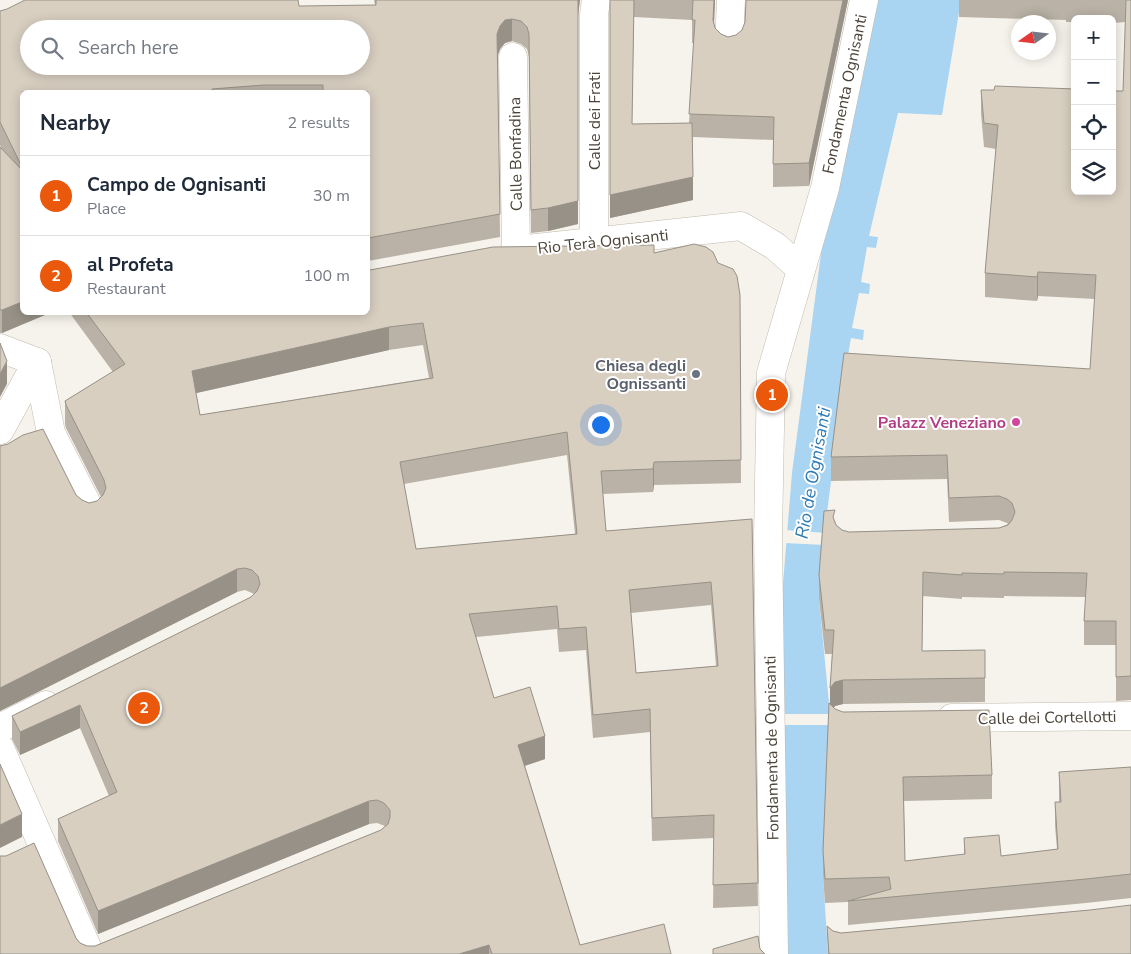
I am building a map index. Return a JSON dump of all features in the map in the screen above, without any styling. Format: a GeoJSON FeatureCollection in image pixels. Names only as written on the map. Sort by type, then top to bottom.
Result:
{"type":"FeatureCollection","features":[{"type":"Feature","properties":{"kind":"street","name":"Calle dei Frati"},"geometry":{"type":"LineString","coordinates":[[594,242],[594,15],[596,0]]}},
{"type":"Feature","properties":{"kind":"street"},"geometry":{"type":"LineString","coordinates":[[729,44],[731,0]]}},
{"type":"Feature","properties":{"kind":"street","name":"Fondamenta Ognisanti"},"geometry":{"type":"LineString","coordinates":[[801,269],[825,188],[864,0]]}},
{"type":"Feature","properties":{"kind":"street","name":"Calle Bonfadina"},"geometry":{"type":"LineString","coordinates":[[513,57],[516,250]]}},
{"type":"Feature","properties":{"kind":"street","name":"Rio Terà Ognisanti"},"geometry":{"type":"LineString","coordinates":[[488,255],[516,250],[741,226],[775,246],[801,269]]}},
{"type":"Feature","properties":{"kind":"street","name":"Fondamenta de Ognisanti"},"geometry":{"type":"LineString","coordinates":[[774,954],[768,542],[771,373],[801,269]]}},
{"type":"Feature","properties":{"kind":"street"},"geometry":{"type":"LineString","coordinates":[[0,348],[37,362]]}},
{"type":"Feature","properties":{"kind":"street"},"geometry":{"type":"LineString","coordinates":[[19,440],[37,362]]}},
{"type":"Feature","properties":{"kind":"street"},"geometry":{"type":"LineString","coordinates":[[19,440],[37,362]]}},
{"type":"Feature","properties":{"kind":"street"},"geometry":{"type":"LineString","coordinates":[[19,440],[90,510]]}},
{"type":"Feature","properties":{"kind":"street"},"geometry":{"type":"LineString","coordinates":[[0,728],[71,693]]}},
{"type":"Feature","properties":{"kind":"street","name":"Calle dei Cortellotti"},"geometry":{"type":"LineString","coordinates":[[932,718],[1131,716]]}},
{"type":"Feature","properties":{"kind":"street"},"geometry":{"type":"LineString","coordinates":[[0,748],[43,845],[96,952]]}},
{"type":"Feature","properties":{"kind":"street"},"geometry":{"type":"LineString","coordinates":[[17,856],[43,845]]}},
{"type":"Feature","properties":{"kind":"water","name":"Rio de Ognisanti"},"geometry":{"type":"Polygon","coordinates":[[[875,0],[961,0],[942,115],[898,113],[869,236],[878,237],[876,248],[867,247],[861,282],[870,284],[869,294],[859,293],[852,328],[864,330],[863,340],[851,338],[844,377],[823,545],[819,599],[830,714],[823,875],[828,954],[783,954],[780,824],[783,584],[792,473],[826,216],[875,0]]]}},
{"type":"Feature","properties":{"kind":"pier"},"geometry":{"type":"Polygon","coordinates":[[[77,321],[89,336],[55,358],[45,343],[77,321]]]}},
{"type":"Feature","properties":{"kind":"pier"},"geometry":{"type":"Polygon","coordinates":[[[785,530],[827,533],[825,545],[784,543],[785,530]]]}},
{"type":"Feature","properties":{"kind":"pier"},"geometry":{"type":"Polygon","coordinates":[[[779,714],[832,714],[832,725],[779,725],[779,714]]]}},
{"type":"Feature","properties":{"kind":"building"},"geometry":{"type":"Polygon","coordinates":[[[25,0],[298,0],[299,6],[376,5],[376,0],[578,0],[578,201],[531,210],[529,34],[527,27],[521,21],[505,20],[497,34],[500,214],[370,238],[370,90],[323,90],[323,85],[264,85],[212,90],[20,90],[20,163],[0,122],[0,11],[25,0]]]}},
{"type":"Feature","properties":{"kind":"building"},"geometry":{"type":"Polygon","coordinates":[[[610,0],[634,0],[632,124],[692,123],[693,177],[610,195],[610,0]]]}},
{"type":"Feature","properties":{"kind":"building"},"geometry":{"type":"Polygon","coordinates":[[[693,0],[714,0],[713,20],[715,28],[721,34],[728,37],[736,35],[742,30],[745,22],[746,0],[843,0],[809,163],[773,164],[774,117],[689,114],[695,20],[692,20],[693,0]]]}},
{"type":"Feature","properties":{"kind":"building"},"geometry":{"type":"Polygon","coordinates":[[[1126,0],[1131,0],[1131,676],[1116,677],[1116,621],[1084,621],[1087,573],[1004,572],[1004,574],[962,573],[962,575],[923,572],[922,651],[985,650],[985,678],[843,680],[835,682],[830,688],[834,630],[825,630],[819,575],[824,511],[835,510],[833,517],[836,525],[842,530],[849,532],[999,528],[1008,525],[1015,512],[1012,503],[999,496],[949,498],[947,455],[831,457],[844,353],[1090,369],[1096,275],[1038,272],[1037,277],[985,273],[998,125],[984,123],[981,90],[994,90],[995,86],[1071,89],[1071,195],[1116,195],[1116,91],[1123,91],[1126,0]]]}},
{"type":"Feature","properties":{"kind":"building"},"geometry":{"type":"Polygon","coordinates":[[[0,147],[20,168],[20,303],[0,310],[0,147]]]}},
{"type":"Feature","properties":{"kind":"building"},"geometry":{"type":"Polygon","coordinates":[[[694,244],[706,247],[713,252],[718,263],[733,269],[737,276],[740,295],[741,460],[654,462],[653,469],[601,471],[606,531],[752,519],[758,883],[713,885],[714,815],[652,818],[650,709],[593,715],[586,627],[559,629],[557,606],[469,614],[494,698],[530,687],[545,736],[518,745],[580,945],[664,924],[671,954],[492,954],[489,945],[459,954],[0,954],[0,856],[6,856],[34,843],[76,938],[80,943],[87,946],[95,946],[381,830],[388,824],[390,817],[390,810],[384,803],[377,800],[369,801],[98,911],[58,819],[117,792],[80,705],[20,732],[12,716],[251,597],[257,591],[260,584],[258,576],[252,570],[245,568],[237,569],[0,688],[0,446],[8,444],[23,435],[43,429],[76,495],[89,503],[97,501],[103,495],[106,488],[104,480],[65,401],[125,364],[88,315],[370,315],[370,270],[493,247],[654,245],[654,253],[694,244]],[[423,323],[389,327],[192,371],[200,415],[433,378],[423,323]],[[567,432],[400,462],[416,549],[577,534],[567,432]],[[711,582],[629,590],[636,673],[718,666],[711,582]]]}},
{"type":"Feature","properties":{"kind":"building"},"geometry":{"type":"Polygon","coordinates":[[[0,343],[7,361],[0,374],[0,343]]]}},
{"type":"Feature","properties":{"kind":"building"},"geometry":{"type":"Polygon","coordinates":[[[829,703],[835,709],[843,712],[989,710],[992,775],[903,777],[905,861],[965,854],[964,838],[999,835],[1001,856],[1058,849],[1055,802],[1061,802],[1059,772],[1131,767],[1131,874],[848,901],[891,889],[889,877],[825,879],[823,851],[829,703]]]}},
{"type":"Feature","properties":{"kind":"building"},"geometry":{"type":"Polygon","coordinates":[[[0,764],[22,814],[0,825],[0,764]]]}},
{"type":"Feature","properties":{"kind":"building"},"geometry":{"type":"Polygon","coordinates":[[[1131,905],[1131,954],[829,954],[827,926],[833,931],[841,933],[1131,905]]]}},
{"type":"Feature","properties":{"kind":"building"},"geometry":{"type":"Polygon","coordinates":[[[758,936],[760,949],[765,954],[713,954],[713,949],[758,936]]]}},
{"type":"Feature","properties":{"kind":"place","name":"Chiesa degli Ognissanti"},"geometry":{"type":"Point","coordinates":[696,374]}},
{"type":"Feature","properties":{"kind":"place","name":"Campo de Ognisanti"},"geometry":{"type":"Point","coordinates":[772,395]}},
{"type":"Feature","properties":{"kind":"place","name":"Palazz Veneziano"},"geometry":{"type":"Point","coordinates":[1016,422]}},
{"type":"Feature","properties":{"kind":"place","name":"al Profeta"},"geometry":{"type":"Point","coordinates":[144,708]}}]}
